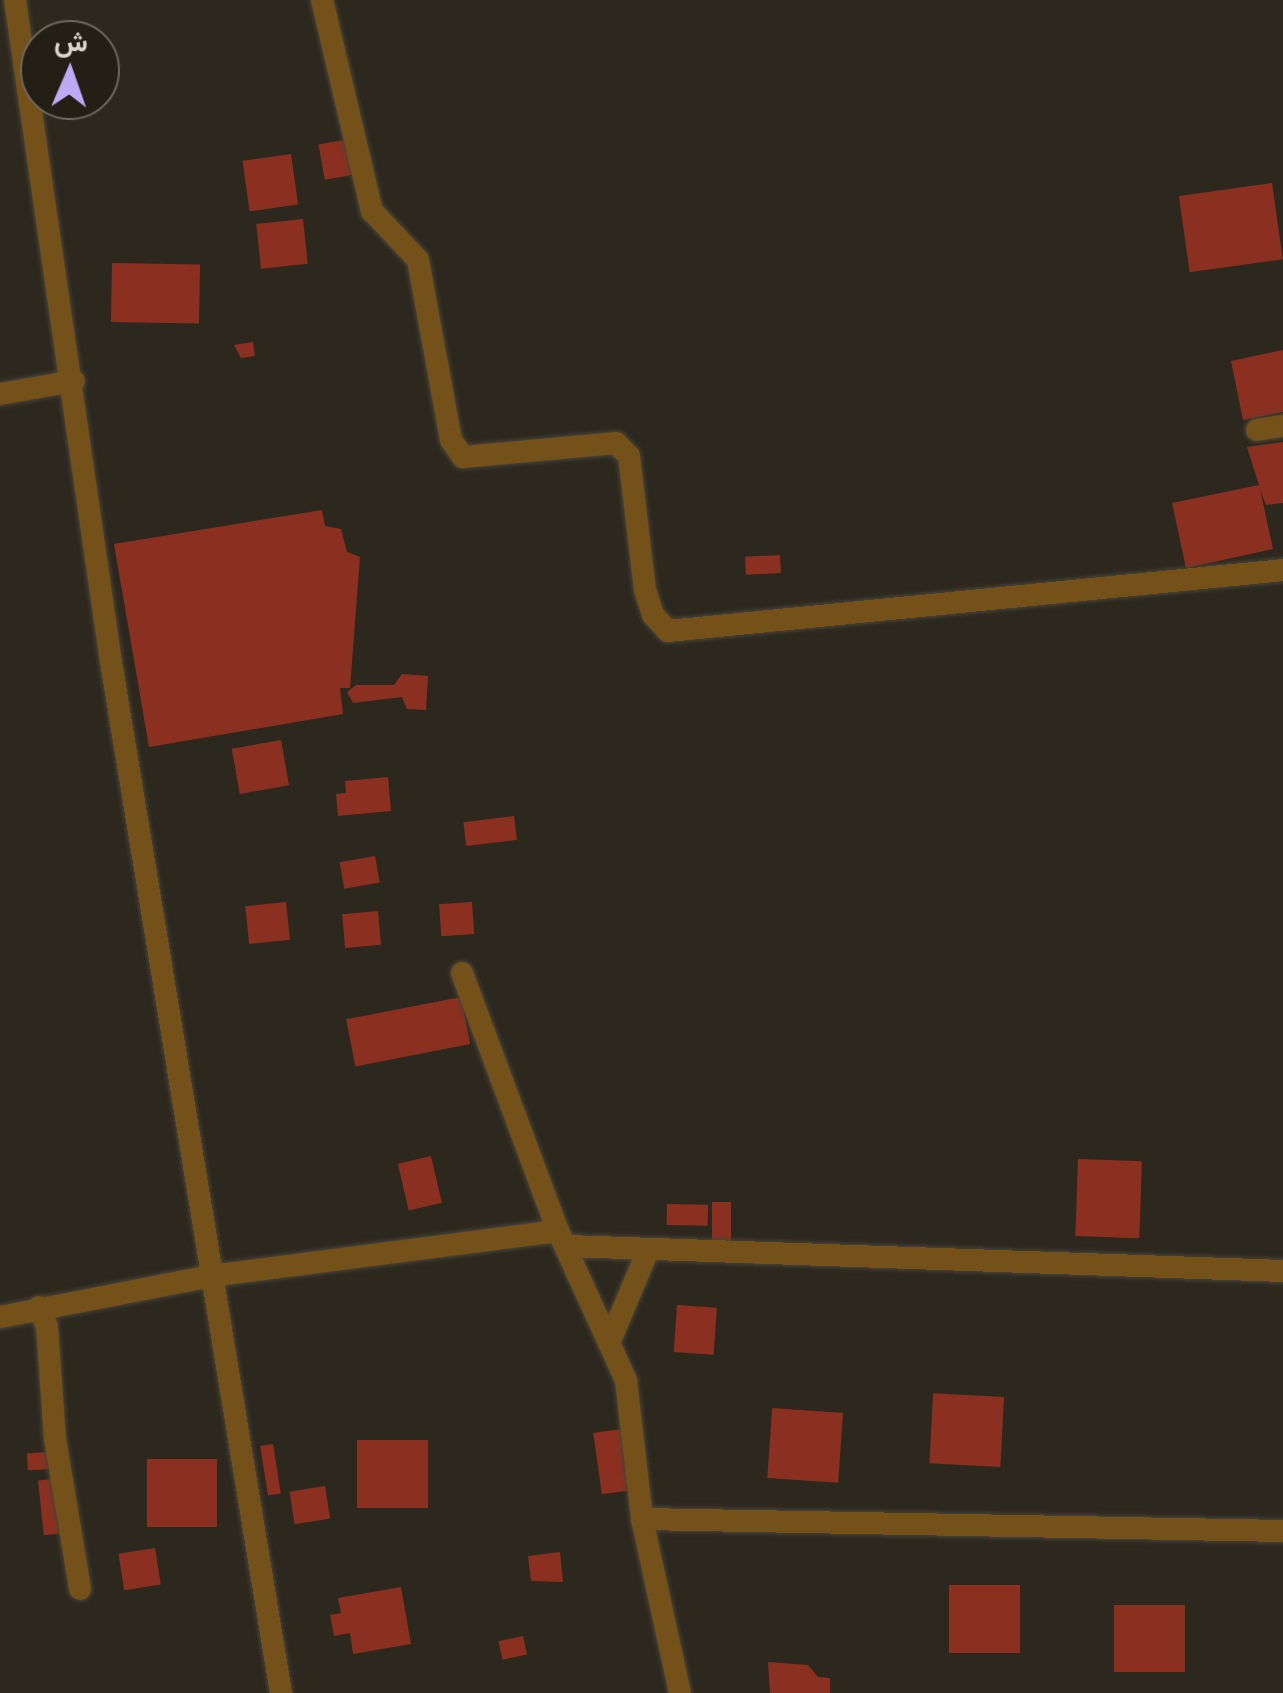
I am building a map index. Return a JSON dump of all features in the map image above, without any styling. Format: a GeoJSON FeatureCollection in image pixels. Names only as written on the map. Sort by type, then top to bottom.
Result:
{"type":"FeatureCollection","features":[{"type":"Feature","properties":{"kind":"street"},"geometry":{"type":"LineString","coordinates":[[15,0],[74,381],[111,662],[197,1156],[211,1276],[281,1693]]}},
{"type":"Feature","properties":{"kind":"street"},"geometry":{"type":"LineString","coordinates":[[322,0],[372,210],[418,260],[451,440],[463,457],[616,442],[629,456],[645,590],[653,615],[668,631],[1283,570]]}},
{"type":"Feature","properties":{"kind":"street"},"geometry":{"type":"LineString","coordinates":[[0,394],[74,381]]}},
{"type":"Feature","properties":{"kind":"street"},"geometry":{"type":"LineString","coordinates":[[1256,430],[1283,426]]}},
{"type":"Feature","properties":{"kind":"street"},"geometry":{"type":"LineString","coordinates":[[462,973],[563,1238],[626,1380],[642,1519],[680,1693]]}},
{"type":"Feature","properties":{"kind":"street"},"geometry":{"type":"LineString","coordinates":[[0,1316],[211,1276],[563,1238],[648,1250],[1283,1271]]}},
{"type":"Feature","properties":{"kind":"street"},"geometry":{"type":"LineString","coordinates":[[609,1343],[648,1250]]}},
{"type":"Feature","properties":{"kind":"street"},"geometry":{"type":"LineString","coordinates":[[39,1308],[47,1326],[55,1439],[80,1589]]}},
{"type":"Feature","properties":{"kind":"street"},"geometry":{"type":"LineString","coordinates":[[642,1519],[1283,1531]]}},
{"type":"Feature","properties":{"kind":"building"},"geometry":{"type":"Polygon","coordinates":[[[349,139],[355,174],[325,180],[318,144],[349,139]]]}},
{"type":"Feature","properties":{"kind":"building"},"geometry":{"type":"Polygon","coordinates":[[[291,154],[298,205],[250,211],[242,161],[291,154]]]}},
{"type":"Feature","properties":{"kind":"building"},"geometry":{"type":"Polygon","coordinates":[[[1272,183],[1283,259],[1190,272],[1179,196],[1272,183]]]}},
{"type":"Feature","properties":{"kind":"building"},"geometry":{"type":"Polygon","coordinates":[[[303,219],[308,264],[261,269],[256,224],[303,219]]]}},
{"type":"Feature","properties":{"kind":"building"},"geometry":{"type":"Polygon","coordinates":[[[112,263],[200,265],[199,324],[111,322],[112,263]]]}},
{"type":"Feature","properties":{"kind":"building"},"geometry":{"type":"Polygon","coordinates":[[[253,342],[255,356],[241,358],[234,345],[253,342]]]}},
{"type":"Feature","properties":{"kind":"building"},"geometry":{"type":"Polygon","coordinates":[[[1283,350],[1283,412],[1243,420],[1231,361],[1283,350]]]}},
{"type":"Feature","properties":{"kind":"building"},"geometry":{"type":"Polygon","coordinates":[[[1283,442],[1283,503],[1266,505],[1260,489],[1273,549],[1186,568],[1172,503],[1259,485],[1247,447],[1283,442]]]}},
{"type":"Feature","properties":{"kind":"building"},"geometry":{"type":"Polygon","coordinates":[[[322,510],[325,526],[341,529],[347,552],[360,557],[350,688],[340,688],[343,714],[149,747],[114,544],[322,510]]]}},
{"type":"Feature","properties":{"kind":"building"},"geometry":{"type":"Polygon","coordinates":[[[780,555],[781,573],[746,575],[745,557],[780,555]]]}},
{"type":"Feature","properties":{"kind":"building"},"geometry":{"type":"Polygon","coordinates":[[[402,674],[428,676],[426,710],[407,709],[402,697],[353,703],[347,692],[356,685],[394,685],[402,674]]]}},
{"type":"Feature","properties":{"kind":"building"},"geometry":{"type":"Polygon","coordinates":[[[281,740],[289,785],[240,794],[232,749],[281,740]]]}},
{"type":"Feature","properties":{"kind":"building"},"geometry":{"type":"Polygon","coordinates":[[[388,777],[391,811],[338,816],[336,794],[346,793],[345,781],[388,777]]]}},
{"type":"Feature","properties":{"kind":"building"},"geometry":{"type":"Polygon","coordinates":[[[514,816],[517,840],[466,846],[463,822],[514,816]]]}},
{"type":"Feature","properties":{"kind":"building"},"geometry":{"type":"Polygon","coordinates":[[[375,856],[380,883],[344,889],[340,862],[375,856]]]}},
{"type":"Feature","properties":{"kind":"building"},"geometry":{"type":"Polygon","coordinates":[[[286,902],[290,940],[249,944],[245,906],[286,902]]]}},
{"type":"Feature","properties":{"kind":"building"},"geometry":{"type":"Polygon","coordinates":[[[472,902],[474,934],[441,936],[439,904],[472,902]]]}},
{"type":"Feature","properties":{"kind":"building"},"geometry":{"type":"Polygon","coordinates":[[[378,911],[381,945],[345,948],[342,914],[378,911]]]}},
{"type":"Feature","properties":{"kind":"building"},"geometry":{"type":"Polygon","coordinates":[[[461,997],[470,1044],[355,1066],[346,1019],[461,997]]]}},
{"type":"Feature","properties":{"kind":"building"},"geometry":{"type":"Polygon","coordinates":[[[431,1156],[442,1203],[409,1210],[398,1164],[431,1156]]]}},
{"type":"Feature","properties":{"kind":"building"},"geometry":{"type":"Polygon","coordinates":[[[1078,1159],[1142,1161],[1139,1238],[1075,1236],[1078,1159]]]}},
{"type":"Feature","properties":{"kind":"building"},"geometry":{"type":"Polygon","coordinates":[[[712,1202],[731,1202],[731,1241],[712,1241],[712,1202]]]}},
{"type":"Feature","properties":{"kind":"building"},"geometry":{"type":"Polygon","coordinates":[[[667,1204],[708,1205],[708,1226],[667,1225],[667,1204]]]}},
{"type":"Feature","properties":{"kind":"building"},"geometry":{"type":"Polygon","coordinates":[[[677,1305],[717,1308],[714,1355],[674,1352],[677,1305]]]}},
{"type":"Feature","properties":{"kind":"building"},"geometry":{"type":"Polygon","coordinates":[[[933,1393],[1004,1397],[1000,1467],[929,1463],[933,1393]]]}},
{"type":"Feature","properties":{"kind":"building"},"geometry":{"type":"Polygon","coordinates":[[[772,1408],[843,1413],[838,1483],[767,1478],[772,1408]]]}},
{"type":"Feature","properties":{"kind":"building"},"geometry":{"type":"Polygon","coordinates":[[[621,1429],[630,1490],[602,1494],[593,1433],[621,1429]]]}},
{"type":"Feature","properties":{"kind":"building"},"geometry":{"type":"Polygon","coordinates":[[[357,1440],[428,1440],[428,1508],[357,1508],[357,1440]]]}},
{"type":"Feature","properties":{"kind":"building"},"geometry":{"type":"Polygon","coordinates":[[[273,1444],[281,1493],[268,1495],[260,1446],[273,1444]]]}},
{"type":"Feature","properties":{"kind":"building"},"geometry":{"type":"Polygon","coordinates":[[[52,1452],[53,1469],[28,1470],[27,1453],[52,1452]]]}},
{"type":"Feature","properties":{"kind":"building"},"geometry":{"type":"Polygon","coordinates":[[[147,1459],[217,1459],[217,1527],[147,1527],[147,1459]]]}},
{"type":"Feature","properties":{"kind":"building"},"geometry":{"type":"Polygon","coordinates":[[[53,1479],[59,1534],[44,1535],[38,1481],[53,1479]]]}},
{"type":"Feature","properties":{"kind":"building"},"geometry":{"type":"Polygon","coordinates":[[[325,1486],[330,1519],[295,1524],[289,1492],[325,1486]]]}},
{"type":"Feature","properties":{"kind":"building"},"geometry":{"type":"Polygon","coordinates":[[[155,1548],[161,1585],[124,1590],[118,1554],[155,1548]]]}},
{"type":"Feature","properties":{"kind":"building"},"geometry":{"type":"Polygon","coordinates":[[[560,1552],[563,1582],[531,1581],[528,1556],[560,1552]]]}},
{"type":"Feature","properties":{"kind":"building"},"geometry":{"type":"Polygon","coordinates":[[[949,1585],[1020,1585],[1020,1653],[949,1653],[949,1585]]]}},
{"type":"Feature","properties":{"kind":"building"},"geometry":{"type":"Polygon","coordinates":[[[401,1587],[411,1644],[353,1654],[350,1633],[334,1636],[330,1615],[341,1613],[338,1598],[401,1587]]]}},
{"type":"Feature","properties":{"kind":"building"},"geometry":{"type":"Polygon","coordinates":[[[1114,1605],[1185,1605],[1185,1672],[1114,1672],[1114,1605]]]}},
{"type":"Feature","properties":{"kind":"building"},"geometry":{"type":"Polygon","coordinates":[[[523,1636],[527,1655],[502,1660],[499,1641],[523,1636]]]}},
{"type":"Feature","properties":{"kind":"building"},"geometry":{"type":"Polygon","coordinates":[[[768,1662],[808,1665],[818,1677],[830,1678],[830,1693],[770,1693],[768,1662]]]}}]}
